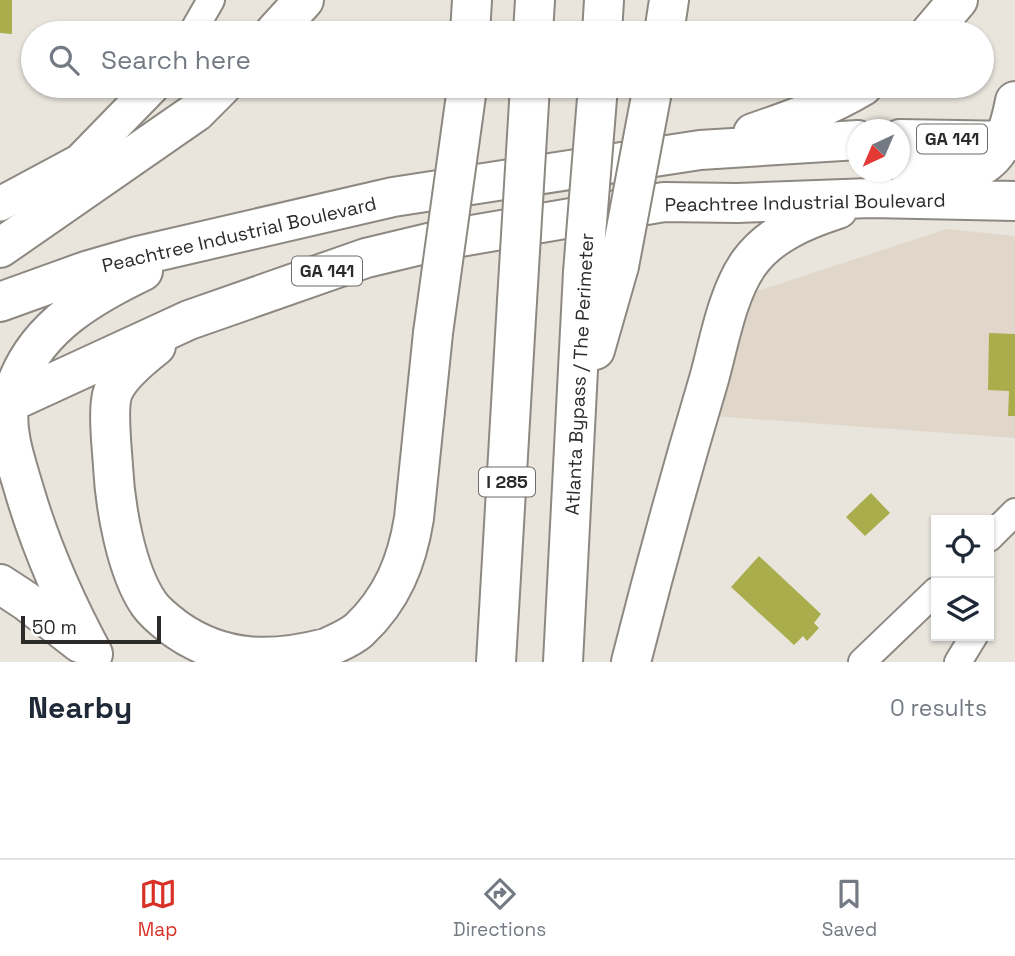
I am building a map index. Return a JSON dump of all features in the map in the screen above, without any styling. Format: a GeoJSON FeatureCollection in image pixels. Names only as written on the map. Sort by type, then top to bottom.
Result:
{"type":"FeatureCollection","features":[{"type":"Feature","properties":{"kind":"highway"},"geometry":{"type":"LineString","coordinates":[[285,21],[304,0]]}},
{"type":"Feature","properties":{"kind":"highway"},"geometry":{"type":"LineString","coordinates":[[471,21],[472,0]]}},
{"type":"Feature","properties":{"kind":"highway"},"geometry":{"type":"LineString","coordinates":[[534,21],[535,0]]}},
{"type":"Feature","properties":{"kind":"highway"},"geometry":{"type":"LineString","coordinates":[[603,21],[604,0]]}},
{"type":"Feature","properties":{"kind":"highway"},"geometry":{"type":"LineString","coordinates":[[666,21],[669,0]]}},
{"type":"Feature","properties":{"kind":"highway"},"geometry":{"type":"LineString","coordinates":[[940,21],[958,0]]}},
{"type":"Feature","properties":{"kind":"highway"},"geometry":{"type":"LineString","coordinates":[[0,248],[196,112],[210,98]]}},
{"type":"Feature","properties":{"kind":"highway"},"geometry":{"type":"LineString","coordinates":[[189,320],[133,364],[113,392],[111,424],[114,481],[137,584],[151,606],[190,640],[209,650],[227,657],[272,662],[304,657],[357,631],[389,595],[410,546],[433,333],[465,98]]}},
{"type":"Feature","properties":{"kind":"highway","name":"I 285"},"geometry":{"type":"LineString","coordinates":[[496,662],[529,98]]}},
{"type":"Feature","properties":{"kind":"highway","name":"Atlanta Bypass / The Perimeter"},"geometry":{"type":"LineString","coordinates":[[563,662],[576,416],[601,269],[598,98]]}},
{"type":"Feature","properties":{"kind":"highway"},"geometry":{"type":"LineString","coordinates":[[601,269],[650,98]]}},
{"type":"Feature","properties":{"kind":"highway"},"geometry":{"type":"LineString","coordinates":[[700,150],[792,120],[843,98]]}},
{"type":"Feature","properties":{"kind":"highway"},"geometry":{"type":"LineString","coordinates":[[664,202],[749,184],[958,176],[981,166],[1010,141],[1015,101]]}},
{"type":"Feature","properties":{"kind":"highway","name":"GA 141"},"geometry":{"type":"LineString","coordinates":[[910,139],[1010,141]]}},
{"type":"Feature","properties":{"kind":"highway","name":"Peachtree Industrial Boulevard"},"geometry":{"type":"LineString","coordinates":[[0,302],[86,271],[211,238],[393,197],[700,150],[847,140]]}},
{"type":"Feature","properties":{"kind":"highway"},"geometry":{"type":"LineString","coordinates":[[631,662],[694,428],[739,279],[758,252],[783,232],[814,217],[871,198]]}},
{"type":"Feature","properties":{"kind":"highway","name":"Peachtree Industrial Boulevard"},"geometry":{"type":"LineString","coordinates":[[5,405],[189,320],[366,258],[437,241],[664,202],[871,198],[1015,201]]}},
{"type":"Feature","properties":{"kind":"highway"},"geometry":{"type":"LineString","coordinates":[[97,658],[57,583],[34,525],[5,405],[31,353],[58,322],[122,281],[211,238]]}},
{"type":"Feature","properties":{"kind":"highway"},"geometry":{"type":"LineString","coordinates":[[0,584],[26,601],[97,658]]}},
{"type":"Feature","properties":{"kind":"main road"},"geometry":{"type":"LineString","coordinates":[[0,204],[80,161],[140,98]]}},
{"type":"Feature","properties":{"kind":"street"},"geometry":{"type":"LineString","coordinates":[[199,21],[211,0]]}},
{"type":"Feature","properties":{"kind":"street"},"geometry":{"type":"LineString","coordinates":[[994,533],[1015,512]]}},
{"type":"Feature","properties":{"kind":"street"},"geometry":{"type":"LineString","coordinates":[[862,662],[931,596]]}},
{"type":"Feature","properties":{"kind":"street"},"geometry":{"type":"LineString","coordinates":[[958,662],[971,641]]}},
{"type":"Feature","properties":{"kind":"shaded area"},"geometry":{"type":"Polygon","coordinates":[[[947,229],[1015,236],[1015,438],[686,414],[754,292],[947,229]]]}},
{"type":"Feature","properties":{"kind":"building"},"geometry":{"type":"Polygon","coordinates":[[[0,0],[12,0],[12,34],[0,33],[0,0]]]}},
{"type":"Feature","properties":{"kind":"building"},"geometry":{"type":"Polygon","coordinates":[[[989,333],[1015,334],[1015,416],[1008,416],[1009,391],[988,390],[989,333]]]}},
{"type":"Feature","properties":{"kind":"building"},"geometry":{"type":"Polygon","coordinates":[[[871,493],[890,513],[865,536],[846,517],[871,493]]]}},
{"type":"Feature","properties":{"kind":"building"},"geometry":{"type":"Polygon","coordinates":[[[759,556],[821,614],[814,623],[819,628],[807,641],[803,636],[794,645],[731,587],[759,556]]]}}]}
